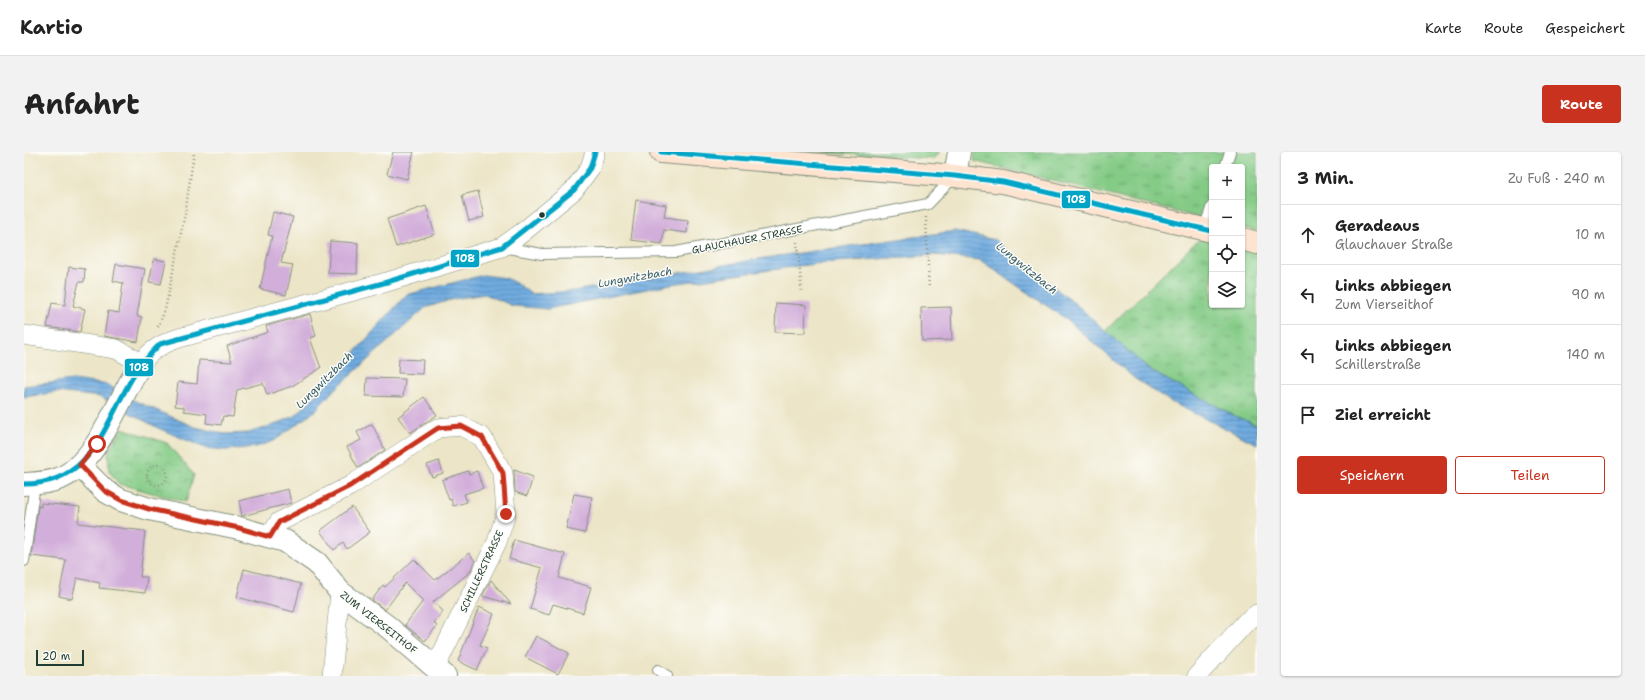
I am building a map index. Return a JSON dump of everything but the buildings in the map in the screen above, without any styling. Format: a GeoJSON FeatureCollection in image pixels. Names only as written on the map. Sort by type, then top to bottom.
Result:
{"type":"FeatureCollection","features":[{"type":"Feature","properties":{"kind":"main road"},"geometry":{"type":"LineString","coordinates":[[661,152],[955,176],[1003,182],[1208,230]]}},
{"type":"Feature","properties":{"kind":"main road"},"geometry":{"type":"LineString","coordinates":[[1245,240],[1257,243]]}},
{"type":"Feature","properties":{"kind":"street","name":"GLAUCHAUER STRASSE"},"geometry":{"type":"LineString","coordinates":[[30,484],[45,483],[64,476],[80,465],[97,444],[128,384],[141,363],[156,347],[179,338],[380,284],[502,247],[523,232],[574,190],[590,168],[595,152]]}},
{"type":"Feature","properties":{"kind":"street"},"geometry":{"type":"LineString","coordinates":[[955,176],[959,152]]}},
{"type":"Feature","properties":{"kind":"street"},"geometry":{"type":"LineString","coordinates":[[24,335],[116,350],[141,363]]}},
{"type":"Feature","properties":{"kind":"street","name":"SCHILLERSTRASSE"},"geometry":{"type":"LineString","coordinates":[[270,537],[279,522],[350,486],[438,428],[461,426],[482,437],[503,473],[506,514],[497,542],[440,672]]}},
{"type":"Feature","properties":{"kind":"street","name":"ZUM VIERSEITHOF"},"geometry":{"type":"LineString","coordinates":[[80,465],[105,491],[121,500],[149,509],[239,528],[285,541],[317,563],[340,592],[388,627],[440,672]]}},
{"type":"Feature","properties":{"kind":"street"},"geometry":{"type":"LineString","coordinates":[[332,676],[340,592]]}},
{"type":"Feature","properties":{"kind":"street"},"geometry":{"type":"LineString","coordinates":[[1197,676],[1246,622],[1257,614]]}},
{"type":"Feature","properties":{"kind":"lane"},"geometry":{"type":"LineString","coordinates":[[1226,164],[1230,152]]}},
{"type":"Feature","properties":{"kind":"lane","name":"GLAUCHAUER STRASSE"},"geometry":{"type":"LineString","coordinates":[[502,247],[542,254],[676,252],[928,204],[955,176]]}},
{"type":"Feature","properties":{"kind":"lane"},"geometry":{"type":"LineString","coordinates":[[24,561],[30,484]]}},
{"type":"Feature","properties":{"kind":"lane"},"geometry":{"type":"LineString","coordinates":[[658,670],[667,676]]}},
{"type":"Feature","properties":{"kind":"path"},"geometry":{"type":"LineString","coordinates":[[156,347],[158,327],[165,310],[185,214],[194,152]]}},
{"type":"Feature","properties":{"kind":"path"},"geometry":{"type":"LineString","coordinates":[[928,227],[929,289]]}},
{"type":"Feature","properties":{"kind":"path"},"geometry":{"type":"LineString","coordinates":[[797,242],[802,292]]}},
{"type":"Feature","properties":{"kind":"path"},"geometry":{"type":"LineString","coordinates":[[156,465],[163,467],[167,473],[166,480],[161,484],[154,485],[149,481],[147,474],[150,468],[156,465]]}},
{"type":"Feature","properties":{"kind":"green space"},"geometry":{"type":"Polygon","coordinates":[[[811,152],[940,152],[933,159],[811,152]]]}},
{"type":"Feature","properties":{"kind":"green space"},"geometry":{"type":"Polygon","coordinates":[[[975,152],[1257,152],[1257,231],[1245,229],[1245,164],[1209,164],[1209,220],[974,161],[975,152]]]}},
{"type":"Feature","properties":{"kind":"green space"},"geometry":{"type":"Polygon","coordinates":[[[1200,238],[1209,240],[1209,308],[1245,308],[1245,250],[1257,253],[1257,425],[1235,416],[1149,370],[1105,331],[1200,238]]]}},
{"type":"Feature","properties":{"kind":"green space"},"geometry":{"type":"Polygon","coordinates":[[[122,428],[167,443],[194,475],[186,502],[119,484],[109,471],[108,453],[122,428]]]}},
{"type":"Feature","properties":{"kind":"water","name":"Lungwitzbach"},"geometry":{"type":"Polygon","coordinates":[[[955,231],[995,240],[1079,307],[1149,370],[1235,416],[1257,425],[1257,444],[1171,402],[1134,378],[1066,319],[980,260],[934,255],[821,263],[671,284],[548,309],[513,306],[485,294],[453,299],[425,308],[330,394],[315,411],[274,441],[256,447],[226,450],[205,448],[158,428],[100,397],[57,392],[24,397],[24,386],[73,380],[108,385],[133,400],[195,427],[226,434],[248,433],[277,424],[296,415],[328,382],[406,295],[483,275],[506,278],[531,294],[574,291],[764,258],[955,231]]]}},
{"type":"Feature","properties":{"kind":"transit line","name":"108"},"geometry":{"type":"LineString","coordinates":[[24,484],[47,482],[65,474],[80,464],[103,434],[134,375],[144,361],[160,344],[387,282],[502,247],[574,190],[590,168],[595,152]]}},
{"type":"Feature","properties":{"kind":"transit line","name":"108"},"geometry":{"type":"LineString","coordinates":[[661,152],[955,176],[1003,182],[1209,230]]}},
{"type":"Feature","properties":{"kind":"route"},"geometry":{"type":"LineString","coordinates":[[97,444],[80,465],[105,491],[121,500],[149,509],[239,528],[270,537],[279,522],[350,486],[438,428],[461,426],[482,437],[503,473],[506,514]]}}]}
